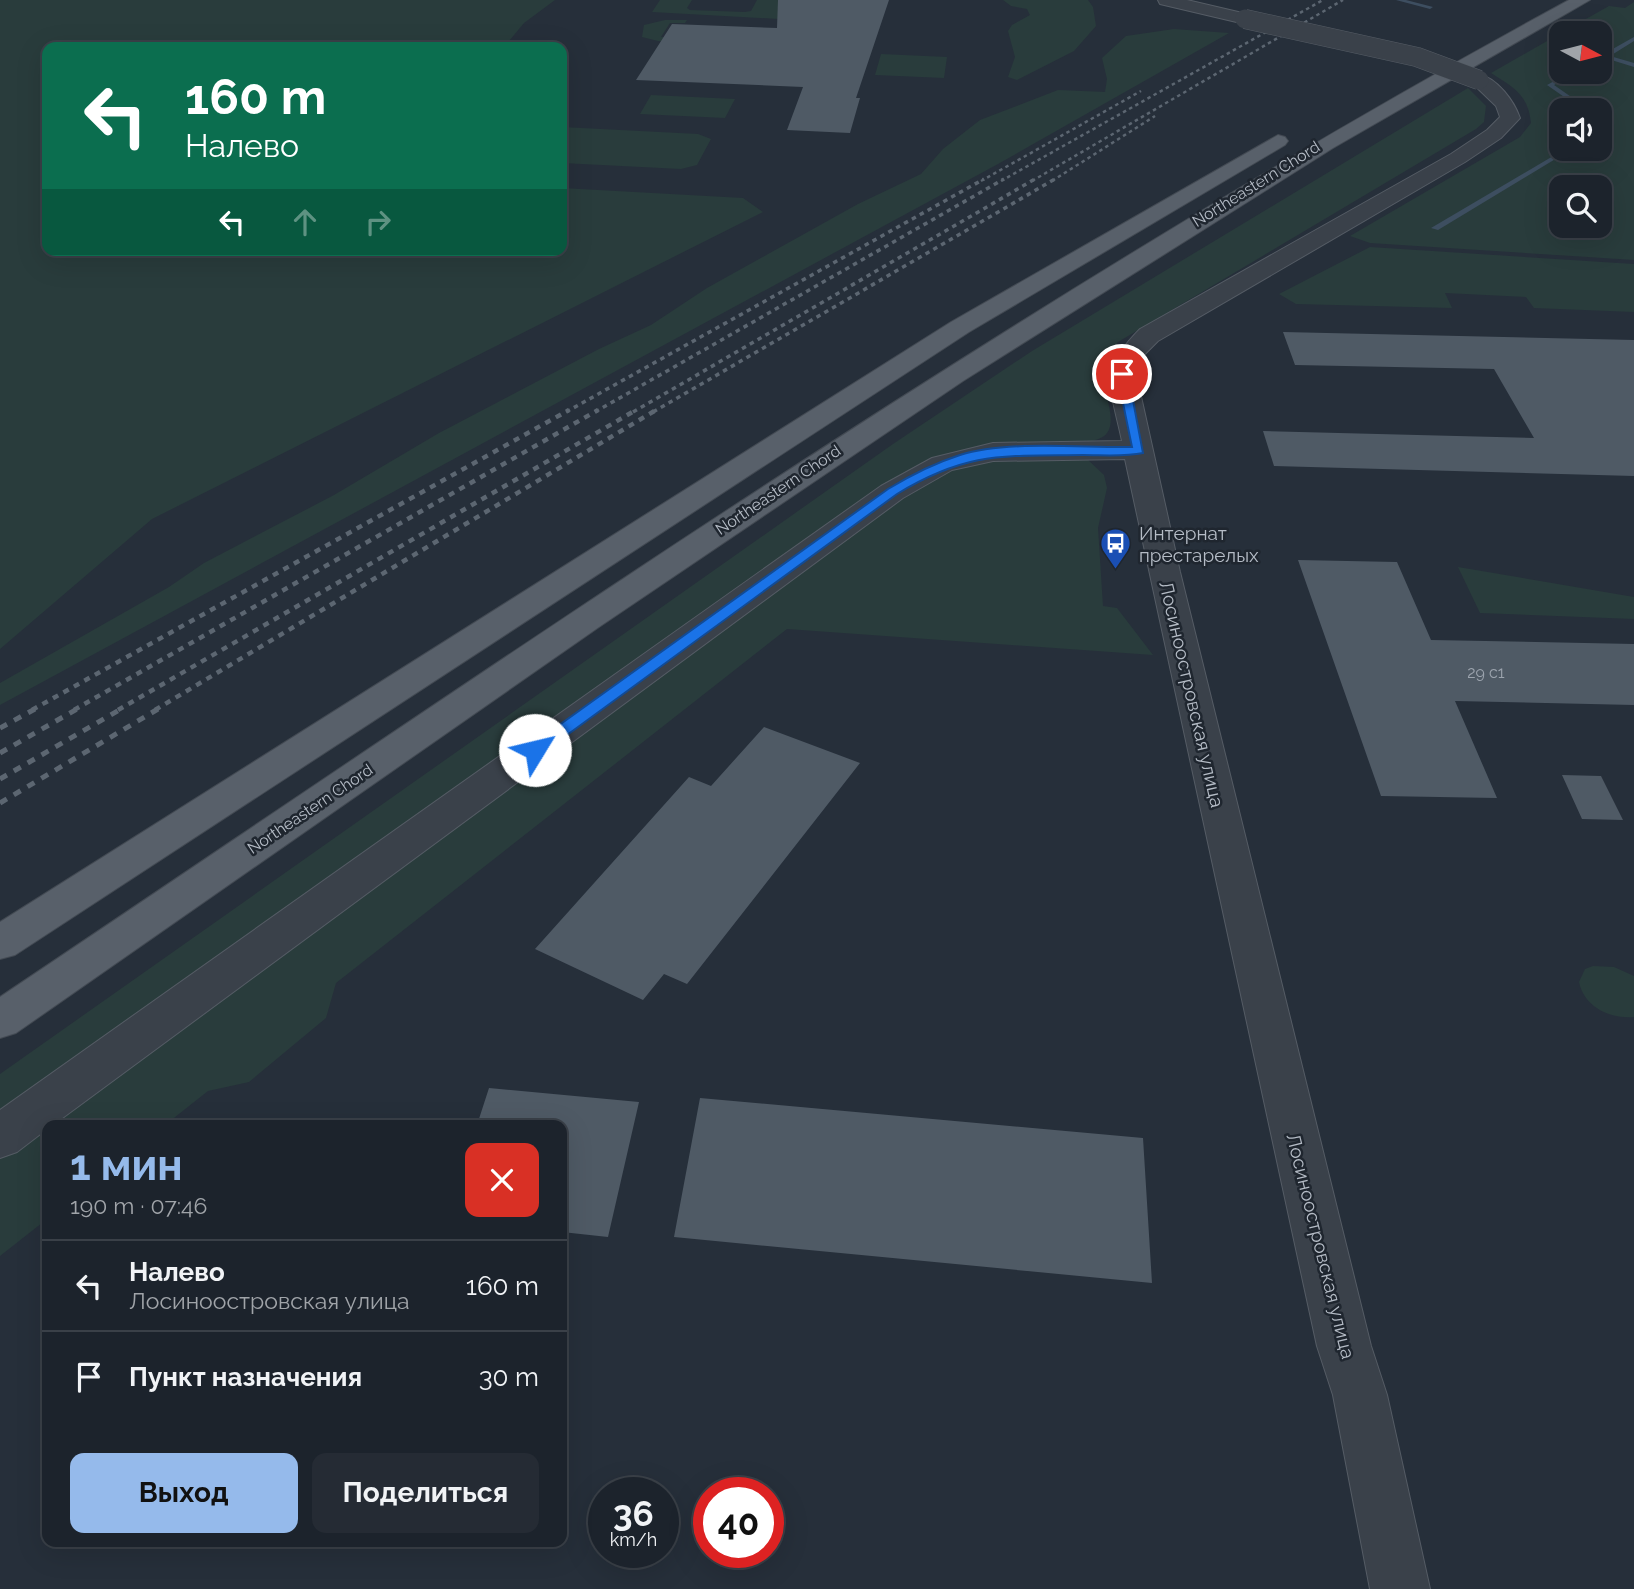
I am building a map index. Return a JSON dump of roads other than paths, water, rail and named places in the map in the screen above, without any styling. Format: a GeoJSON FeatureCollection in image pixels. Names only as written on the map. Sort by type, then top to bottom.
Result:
{"type":"FeatureCollection","features":[{"type":"Feature","properties":{"kind":"main road","name":"Northeastern Chord"},"geometry":{"type":"LineString","coordinates":[[0,1020],[866,430],[1016,332],[1354,124],[1582,0]]}},
{"type":"Feature","properties":{"kind":"main road"},"geometry":{"type":"LineString","coordinates":[[1389,76],[1446,47]]}},
{"type":"Feature","properties":{"kind":"main road","name":"Northeastern Chord"},"geometry":{"type":"LineString","coordinates":[[0,943],[960,327],[1296,130]]}},
{"type":"Feature","properties":{"kind":"street","name":"Лосиноостровская улица"},"geometry":{"type":"LineString","coordinates":[[1166,0],[1417,57],[1479,80],[1505,104],[1510,118],[1494,134],[1458,158],[1149,335],[1130,354],[1122,374],[1170,598],[1337,1319],[1360,1395],[1400,1589]]}},
{"type":"Feature","properties":{"kind":"street"},"geometry":{"type":"LineString","coordinates":[[0,1137],[912,480],[942,464],[993,452],[1139,450]]}},
{"type":"Feature","properties":{"kind":"waterway"},"geometry":{"type":"LineString","coordinates":[[1399,0],[1430,7]]}},
{"type":"Feature","properties":{"kind":"waterway"},"geometry":{"type":"LineString","coordinates":[[1612,52],[1634,39]]}},
{"type":"Feature","properties":{"kind":"waterway"},"geometry":{"type":"LineString","coordinates":[[1612,58],[1634,65]]}},
{"type":"Feature","properties":{"kind":"waterway"},"geometry":{"type":"LineString","coordinates":[[1552,84],[1550,85],[1569,98]]}},
{"type":"Feature","properties":{"kind":"waterway"},"geometry":{"type":"LineString","coordinates":[[1435,228],[1549,161]]}},
{"type":"Feature","properties":{"kind":"railway"},"geometry":{"type":"LineString","coordinates":[[1001,181],[1323,0]]}},
{"type":"Feature","properties":{"kind":"railway"},"geometry":{"type":"LineString","coordinates":[[1032,181],[1343,0]]}},
{"type":"Feature","properties":{"kind":"railway"},"geometry":{"type":"LineString","coordinates":[[981,181],[1141,91]]}},
{"type":"Feature","properties":{"kind":"railway"},"geometry":{"type":"LineString","coordinates":[[1052,181],[1155,116]]}},
{"type":"Feature","properties":{"kind":"railway"},"geometry":{"type":"LineString","coordinates":[[566,412],[984,179]]}},
{"type":"Feature","properties":{"kind":"railway"},"geometry":{"type":"LineString","coordinates":[[595,412],[1004,179]]}},
{"type":"Feature","properties":{"kind":"railway"},"geometry":{"type":"LineString","coordinates":[[633,412],[1035,179]]}},
{"type":"Feature","properties":{"kind":"railway"},"geometry":{"type":"LineString","coordinates":[[653,412],[1055,179]]}},
{"type":"Feature","properties":{"kind":"railway"},"geometry":{"type":"LineString","coordinates":[[32,710],[569,410]]}},
{"type":"Feature","properties":{"kind":"railway"},"geometry":{"type":"LineString","coordinates":[[74,710],[598,410]]}},
{"type":"Feature","properties":{"kind":"railway"},"geometry":{"type":"LineString","coordinates":[[118,710],[636,410]]}},
{"type":"Feature","properties":{"kind":"railway"},"geometry":{"type":"LineString","coordinates":[[155,710],[656,410]]}},
{"type":"Feature","properties":{"kind":"railway"},"geometry":{"type":"LineString","coordinates":[[0,728],[35,709]]}},
{"type":"Feature","properties":{"kind":"railway"},"geometry":{"type":"LineString","coordinates":[[0,753],[77,709]]}},
{"type":"Feature","properties":{"kind":"railway"},"geometry":{"type":"LineString","coordinates":[[0,779],[121,709]]}},
{"type":"Feature","properties":{"kind":"railway"},"geometry":{"type":"LineString","coordinates":[[0,803],[158,709]]}},
{"type":"Feature","properties":{"kind":"place","name":"Интернат престарелых"},"geometry":{"type":"Point","coordinates":[1116,571]}}]}
